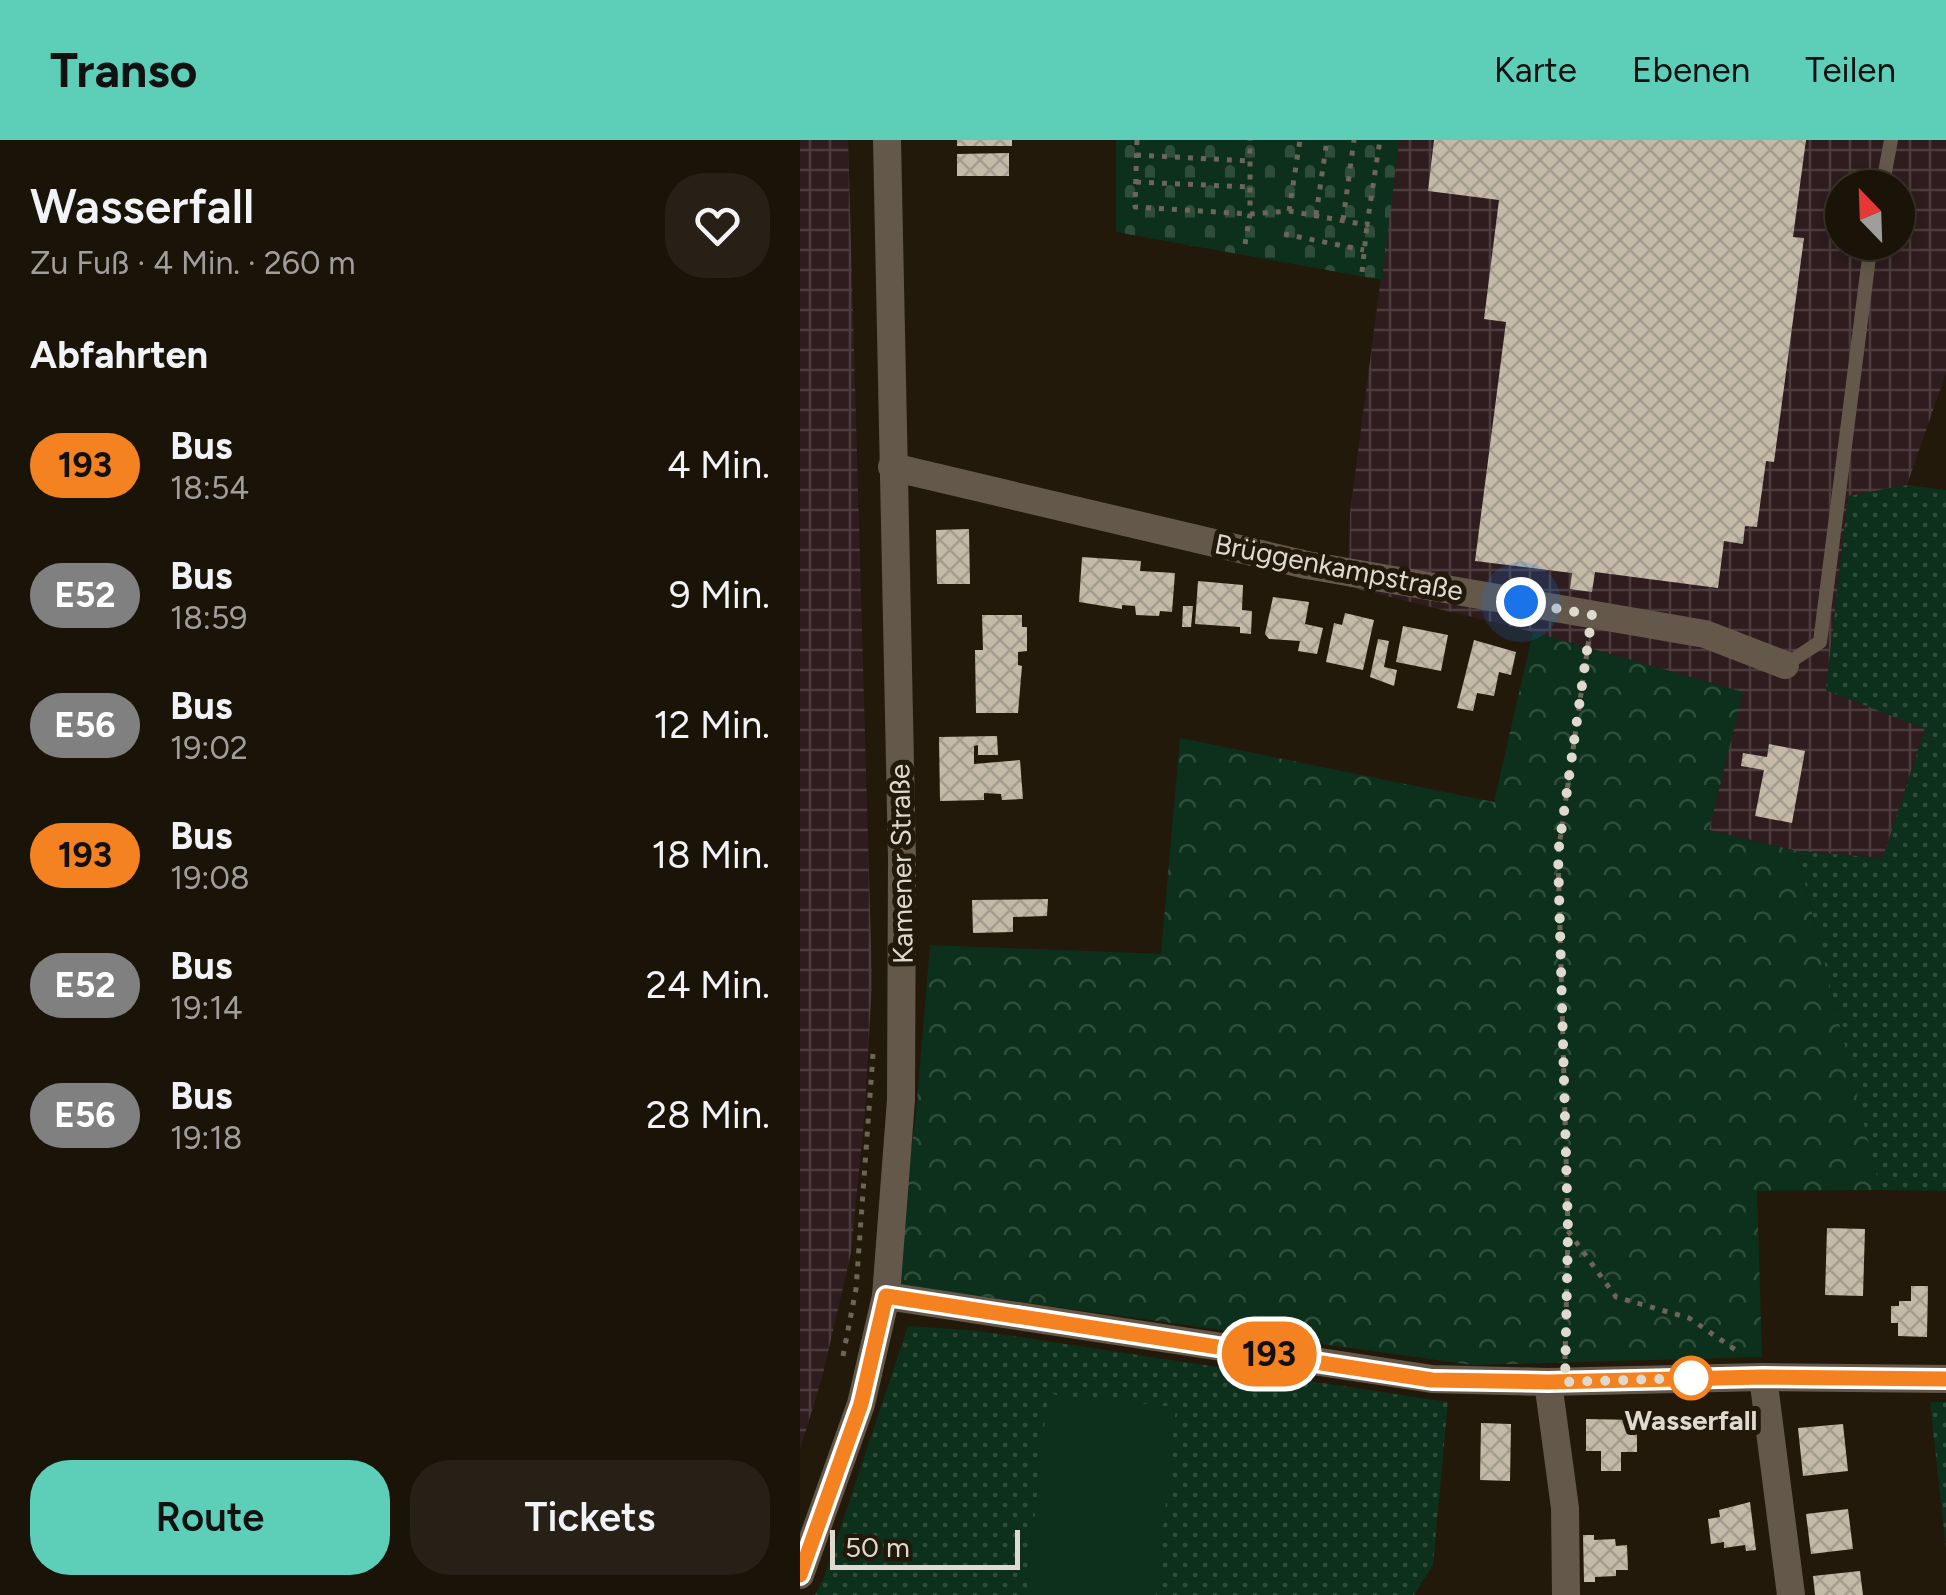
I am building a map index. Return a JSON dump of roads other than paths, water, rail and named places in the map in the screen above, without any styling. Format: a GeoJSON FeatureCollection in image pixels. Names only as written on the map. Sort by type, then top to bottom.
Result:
{"type":"FeatureCollection","features":[{"type":"Feature","properties":{"kind":"street","name":"Kamener Straße"},"geometry":{"type":"LineString","coordinates":[[800,1575],[861,1404],[886,1296],[902,1100],[887,140]]}},
{"type":"Feature","properties":{"kind":"street","name":"Brüggenkampstraße"},"geometry":{"type":"LineString","coordinates":[[892,467],[1307,565],[1706,634],[1785,665]]}},
{"type":"Feature","properties":{"kind":"street"},"geometry":{"type":"LineString","coordinates":[[886,1296],[1432,1380],[1946,1379]]}},
{"type":"Feature","properties":{"kind":"street"},"geometry":{"type":"LineString","coordinates":[[1763,1377],[1791,1595]]}},
{"type":"Feature","properties":{"kind":"street"},"geometry":{"type":"LineString","coordinates":[[1556,1382],[1565,1508],[1566,1595]]}},
{"type":"Feature","properties":{"kind":"lane"},"geometry":{"type":"LineString","coordinates":[[1886,170],[1892,140]]}},
{"type":"Feature","properties":{"kind":"lane"},"geometry":{"type":"LineString","coordinates":[[1785,665],[1820,642],[1869,260]]}},
{"type":"Feature","properties":{"kind":"place","name":"Wasserfall"},"geometry":{"type":"Point","coordinates":[1691,1378]}}]}
